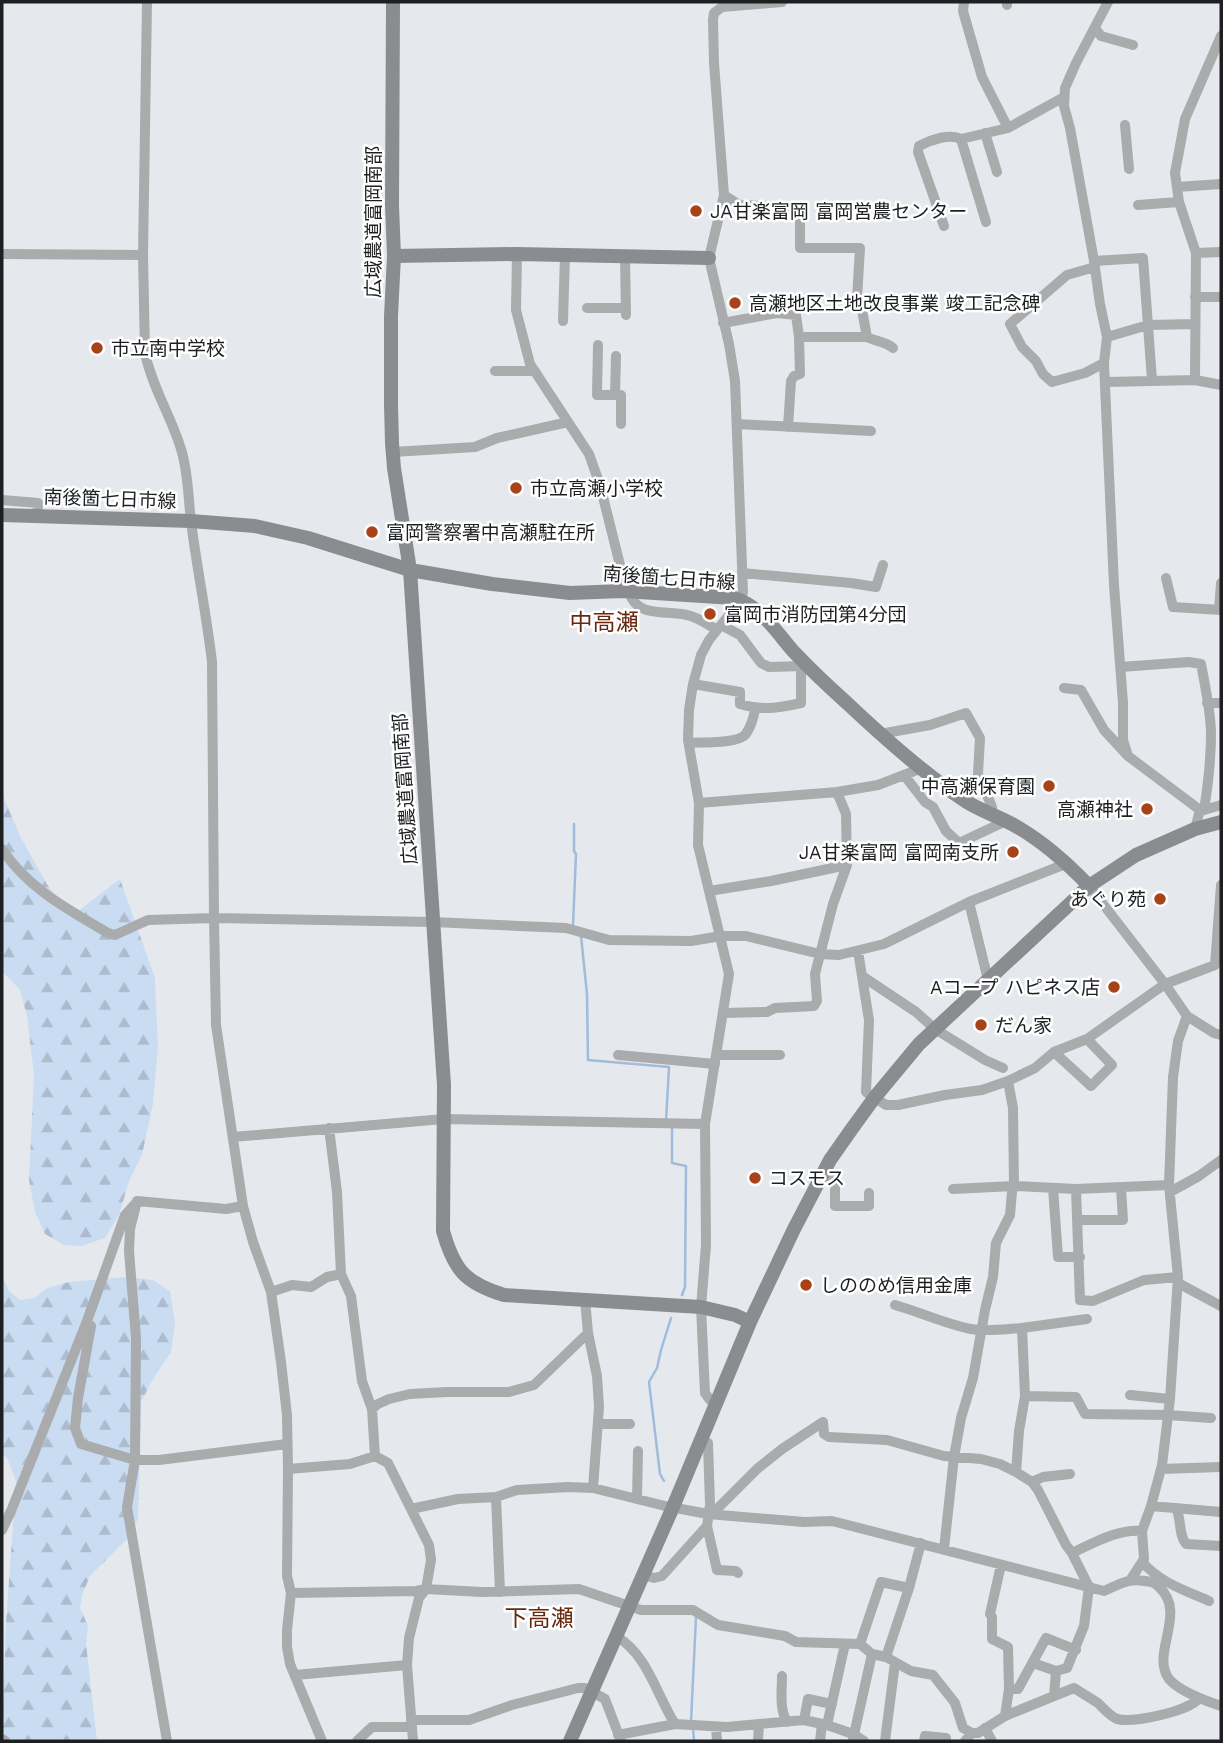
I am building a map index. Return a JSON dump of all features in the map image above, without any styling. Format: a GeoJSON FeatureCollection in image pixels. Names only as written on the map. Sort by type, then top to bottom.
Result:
{"type":"FeatureCollection","features":[{"type":"Feature","properties":{"kind":"street"},"geometry":{"type":"LineString","coordinates":[[147,2],[143,254],[145,353],[148,368],[181,449],[208,622],[212,662],[216,1025],[243,1206],[271,1292],[287,1415],[287,1576],[291,1593],[287,1647],[290,1664],[322,1741]]}},
{"type":"Feature","properties":{"kind":"street","name":"広域農道富岡南部"},"geometry":{"type":"LineString","coordinates":[[393,2],[394,256],[391,404],[393,452],[410,569],[440,1025],[444,1119],[443,1231],[449,1252],[463,1273],[482,1288],[504,1295],[701,1307],[736,1315],[750,1322]]}},
{"type":"Feature","properties":{"kind":"street"},"geometry":{"type":"LineString","coordinates":[[710,1400],[705,1393],[701,1307],[706,1245],[704,1143],[729,974],[698,845],[699,803],[689,743],[690,710],[701,654],[741,600],[742,573],[735,381],[709,258],[724,195],[713,20],[714,13],[722,7],[782,2]]}},
{"type":"Feature","properties":{"kind":"street"},"geometry":{"type":"LineString","coordinates":[[964,2],[963,11],[982,77],[1008,128]]}},
{"type":"Feature","properties":{"kind":"street"},"geometry":{"type":"LineString","coordinates":[[1108,2],[1076,62],[1065,88],[1064,106],[1107,337],[1104,363],[1114,585],[1121,667],[1123,740],[1128,756]]}},
{"type":"Feature","properties":{"kind":"street"},"geometry":{"type":"LineString","coordinates":[[1095,28],[1101,36],[1133,45]]}},
{"type":"Feature","properties":{"kind":"street"},"geometry":{"type":"LineString","coordinates":[[1195,380],[1196,253],[1179,202],[1175,173],[1185,119],[1221,36]]}},
{"type":"Feature","properties":{"kind":"street"},"geometry":{"type":"LineString","coordinates":[[943,226],[918,152],[919,146],[953,136],[961,139],[1008,128],[1064,97]]}},
{"type":"Feature","properties":{"kind":"street"},"geometry":{"type":"LineString","coordinates":[[1125,125],[1129,169]]}},
{"type":"Feature","properties":{"kind":"street"},"geometry":{"type":"LineString","coordinates":[[985,133],[997,172]]}},
{"type":"Feature","properties":{"kind":"street"},"geometry":{"type":"LineString","coordinates":[[961,139],[986,222]]}},
{"type":"Feature","properties":{"kind":"street"},"geometry":{"type":"LineString","coordinates":[[1177,187],[1221,184]]}},
{"type":"Feature","properties":{"kind":"street"},"geometry":{"type":"LineString","coordinates":[[724,195],[739,205],[795,207]]}},
{"type":"Feature","properties":{"kind":"street"},"geometry":{"type":"LineString","coordinates":[[1138,205],[1179,202]]}},
{"type":"Feature","properties":{"kind":"street"},"geometry":{"type":"LineString","coordinates":[[800,220],[800,248],[860,248],[858,299],[867,337]]}},
{"type":"Feature","properties":{"kind":"street"},"geometry":{"type":"LineString","coordinates":[[1196,253],[1221,252]]}},
{"type":"Feature","properties":{"kind":"street"},"geometry":{"type":"LineString","coordinates":[[2,254],[143,254]]}},
{"type":"Feature","properties":{"kind":"street"},"geometry":{"type":"LineString","coordinates":[[517,254],[516,310],[530,364],[589,454],[626,592],[631,600],[643,610],[687,615],[740,635],[761,663],[769,667],[804,666],[801,703],[777,708],[755,709],[740,704],[740,692],[693,684]]}},
{"type":"Feature","properties":{"kind":"street"},"geometry":{"type":"LineString","coordinates":[[394,256],[517,254],[709,258]]}},
{"type":"Feature","properties":{"kind":"street"},"geometry":{"type":"LineString","coordinates":[[563,321],[565,255]]}},
{"type":"Feature","properties":{"kind":"street"},"geometry":{"type":"LineString","coordinates":[[587,308],[626,312],[625,256]]}},
{"type":"Feature","properties":{"kind":"street"},"geometry":{"type":"LineString","coordinates":[[1104,363],[1085,373],[1052,382],[1022,347],[1010,324],[1067,275],[1095,264],[1143,258],[1152,380]]}},
{"type":"Feature","properties":{"kind":"street"},"geometry":{"type":"LineString","coordinates":[[1195,297],[1221,297]]}},
{"type":"Feature","properties":{"kind":"street"},"geometry":{"type":"LineString","coordinates":[[723,323],[777,313],[796,315],[800,374],[794,376],[791,381],[788,427]]}},
{"type":"Feature","properties":{"kind":"street"},"geometry":{"type":"LineString","coordinates":[[1107,337],[1148,325],[1195,324]]}},
{"type":"Feature","properties":{"kind":"street"},"geometry":{"type":"LineString","coordinates":[[799,337],[867,337],[887,343],[893,348]]}},
{"type":"Feature","properties":{"kind":"street"},"geometry":{"type":"LineString","coordinates":[[598,345],[597,396],[621,395],[621,424]]}},
{"type":"Feature","properties":{"kind":"street"},"geometry":{"type":"LineString","coordinates":[[615,396],[616,356]]}},
{"type":"Feature","properties":{"kind":"street"},"geometry":{"type":"LineString","coordinates":[[495,371],[535,371]]}},
{"type":"Feature","properties":{"kind":"street"},"geometry":{"type":"LineString","coordinates":[[1106,382],[1195,380],[1221,385]]}},
{"type":"Feature","properties":{"kind":"street"},"geometry":{"type":"LineString","coordinates":[[393,452],[475,447],[497,438],[568,422]]}},
{"type":"Feature","properties":{"kind":"street"},"geometry":{"type":"LineString","coordinates":[[737,424],[870,431]]}},
{"type":"Feature","properties":{"kind":"street"},"geometry":{"type":"LineString","coordinates":[[2,500],[38,503],[37,517]]}},
{"type":"Feature","properties":{"kind":"street","name":"南後箇七日市線"},"geometry":{"type":"LineString","coordinates":[[2,514],[255,526],[410,569],[510,587],[570,593],[723,596],[741,600],[771,623],[804,666],[880,734],[968,803],[1018,827],[1041,842],[1068,863],[1089,886]]}},
{"type":"Feature","properties":{"kind":"street"},"geometry":{"type":"LineString","coordinates":[[742,573],[876,587],[883,565]]}},
{"type":"Feature","properties":{"kind":"street"},"geometry":{"type":"LineString","coordinates":[[1166,578],[1173,607],[1220,610],[1221,583]]}},
{"type":"Feature","properties":{"kind":"street"},"geometry":{"type":"LineString","coordinates":[[1121,667],[1189,662],[1201,664],[1211,732],[1202,810],[1195,829]]}},
{"type":"Feature","properties":{"kind":"street"},"geometry":{"type":"LineString","coordinates":[[1064,688],[1082,690],[1104,730],[1128,756],[1202,810]]}},
{"type":"Feature","properties":{"kind":"street"},"geometry":{"type":"LineString","coordinates":[[1207,703],[1221,703]]}},
{"type":"Feature","properties":{"kind":"street"},"geometry":{"type":"LineString","coordinates":[[689,743],[739,738],[745,734],[755,709]]}},
{"type":"Feature","properties":{"kind":"street"},"geometry":{"type":"LineString","coordinates":[[880,734],[930,725],[965,713],[980,738],[978,774],[992,807],[992,814]]}},
{"type":"Feature","properties":{"kind":"street"},"geometry":{"type":"LineString","coordinates":[[699,803],[837,792],[878,785],[922,768]]}},
{"type":"Feature","properties":{"kind":"street"},"geometry":{"type":"LineString","coordinates":[[904,775],[925,802],[933,807],[946,831],[959,843],[1006,821]]}},
{"type":"Feature","properties":{"kind":"street"},"geometry":{"type":"LineString","coordinates":[[724,1013],[766,1012],[775,1008],[814,1006],[817,1001],[815,974],[833,904],[847,865],[846,814],[837,792]]}},
{"type":"Feature","properties":{"kind":"street"},"geometry":{"type":"LineString","coordinates":[[1202,810],[1221,805]]}},
{"type":"Feature","properties":{"kind":"street"},"geometry":{"type":"LineString","coordinates":[[570,1741],[673,1507],[750,1322],[830,1160],[874,1097],[919,1044],[1089,886],[1136,855],[1195,829],[1221,822]]}},
{"type":"Feature","properties":{"kind":"street"},"geometry":{"type":"LineString","coordinates":[[2,849],[19,871],[42,892],[115,935],[148,920],[214,918],[433,922],[566,928],[609,940],[691,941],[721,936],[746,936],[820,954],[839,955],[884,944],[969,902],[1068,863]]}},
{"type":"Feature","properties":{"kind":"street"},"geometry":{"type":"LineString","coordinates":[[709,891],[817,873],[847,865]]}},
{"type":"Feature","properties":{"kind":"street"},"geometry":{"type":"LineString","coordinates":[[858,951],[869,1020],[866,1091],[886,1105],[898,1105],[982,1090],[1035,1068],[1054,1052],[1087,1039],[1165,984],[1215,965],[1221,885]]}},
{"type":"Feature","properties":{"kind":"street"},"geometry":{"type":"LineString","coordinates":[[1089,886],[1187,1016],[1221,1035]]}},
{"type":"Feature","properties":{"kind":"street"},"geometry":{"type":"LineString","coordinates":[[969,902],[988,980]]}},
{"type":"Feature","properties":{"kind":"street"},"geometry":{"type":"LineString","coordinates":[[862,976],[916,1012],[935,1029],[1003,1068]]}},
{"type":"Feature","properties":{"kind":"street"},"geometry":{"type":"LineString","coordinates":[[1132,1579],[1143,1559],[1142,1531],[1161,1469],[1170,1399],[1178,1280],[1170,1189],[1173,1077],[1178,1041],[1187,1016]]}},
{"type":"Feature","properties":{"kind":"street"},"geometry":{"type":"LineString","coordinates":[[1054,1052],[1091,1086],[1112,1065],[1087,1039]]}},
{"type":"Feature","properties":{"kind":"street"},"geometry":{"type":"LineString","coordinates":[[618,1055],[716,1059],[779,1055]]}},
{"type":"Feature","properties":{"kind":"street"},"geometry":{"type":"LineString","coordinates":[[944,1549],[961,1418],[973,1378],[993,1277],[996,1243],[1010,1215],[1014,1186],[1013,1108],[1007,1081]]}},
{"type":"Feature","properties":{"kind":"street"},"geometry":{"type":"LineString","coordinates":[[233,1137],[444,1119],[705,1124]]}},
{"type":"Feature","properties":{"kind":"street"},"geometry":{"type":"LineString","coordinates":[[329,1128],[337,1192],[341,1274],[351,1296],[362,1381],[372,1409],[375,1456]]}},
{"type":"Feature","properties":{"kind":"street"},"geometry":{"type":"LineString","coordinates":[[953,1189],[1014,1186],[1170,1189],[1220,1164]]}},
{"type":"Feature","properties":{"kind":"street"},"geometry":{"type":"LineString","coordinates":[[824,1171],[835,1181],[835,1206],[869,1206],[869,1193]]}},
{"type":"Feature","properties":{"kind":"street"},"geometry":{"type":"LineString","coordinates":[[1053,1188],[1058,1256],[1080,1256]]}},
{"type":"Feature","properties":{"kind":"street"},"geometry":{"type":"LineString","coordinates":[[1079,1220],[1123,1220],[1121,1188]]}},
{"type":"Feature","properties":{"kind":"street"},"geometry":{"type":"LineString","coordinates":[[1076,1189],[1080,1300],[1093,1301],[1144,1280],[1178,1280],[1221,1306]]}},
{"type":"Feature","properties":{"kind":"street"},"geometry":{"type":"LineString","coordinates":[[137,1201],[226,1209],[243,1206]]}},
{"type":"Feature","properties":{"kind":"street"},"geometry":{"type":"LineString","coordinates":[[2,1530],[87,1321],[125,1215],[137,1201]]}},
{"type":"Feature","properties":{"kind":"street"},"geometry":{"type":"LineString","coordinates":[[137,1201],[130,1229],[129,1251],[136,1338],[135,1460],[127,1507],[167,1741]]}},
{"type":"Feature","properties":{"kind":"street"},"geometry":{"type":"LineString","coordinates":[[271,1292],[292,1285],[311,1287],[327,1277],[341,1274]]}},
{"type":"Feature","properties":{"kind":"street"},"geometry":{"type":"LineString","coordinates":[[585,1299],[588,1333],[597,1376],[598,1424],[593,1488]]}},
{"type":"Feature","properties":{"kind":"street"},"geometry":{"type":"LineString","coordinates":[[895,1305],[926,1317],[982,1330],[1022,1328],[1087,1318]]}},
{"type":"Feature","properties":{"kind":"street"},"geometry":{"type":"LineString","coordinates":[[87,1321],[90,1326],[75,1428],[81,1444],[135,1460],[159,1460],[287,1444]]}},
{"type":"Feature","properties":{"kind":"street"},"geometry":{"type":"LineString","coordinates":[[1016,1472],[1020,1421],[1026,1396],[1022,1328]]}},
{"type":"Feature","properties":{"kind":"street"},"geometry":{"type":"LineString","coordinates":[[372,1409],[390,1399],[410,1394],[509,1392],[534,1385],[588,1333]]}},
{"type":"Feature","properties":{"kind":"street"},"geometry":{"type":"LineString","coordinates":[[1130,1395],[1170,1399]]}},
{"type":"Feature","properties":{"kind":"street"},"geometry":{"type":"LineString","coordinates":[[1026,1396],[1076,1398],[1085,1414],[1211,1418]]}},
{"type":"Feature","properties":{"kind":"street"},"geometry":{"type":"LineString","coordinates":[[710,1514],[757,1469],[823,1422],[824,1434],[829,1437],[887,1440],[923,1451],[1000,1464],[1032,1482],[1038,1490],[1089,1587],[1084,1626],[1067,1668],[1056,1671],[1033,1664]]}},
{"type":"Feature","properties":{"kind":"street"},"geometry":{"type":"LineString","coordinates":[[598,1424],[630,1424]]}},
{"type":"Feature","properties":{"kind":"street"},"geometry":{"type":"LineString","coordinates":[[708,1443],[710,1514],[707,1526],[717,1570],[738,1573]]}},
{"type":"Feature","properties":{"kind":"street"},"geometry":{"type":"LineString","coordinates":[[637,1499],[638,1451]]}},
{"type":"Feature","properties":{"kind":"street"},"geometry":{"type":"LineString","coordinates":[[288,1469],[350,1464],[375,1456],[388,1463],[429,1545],[431,1560],[426,1589],[419,1598],[407,1665],[413,1741]]}},
{"type":"Feature","properties":{"kind":"street"},"geometry":{"type":"LineString","coordinates":[[1161,1469],[1221,1467]]}},
{"type":"Feature","properties":{"kind":"street"},"geometry":{"type":"LineString","coordinates":[[1032,1482],[1043,1477],[1070,1474]]}},
{"type":"Feature","properties":{"kind":"street"},"geometry":{"type":"LineString","coordinates":[[411,1508],[449,1500],[496,1497],[517,1490],[593,1488],[710,1514],[804,1522],[832,1521],[1104,1591],[1132,1579],[1155,1583],[1163,1590],[1170,1604],[1170,1628],[1164,1650],[1168,1678],[1198,1699],[1221,1706]]}},
{"type":"Feature","properties":{"kind":"street"},"geometry":{"type":"LineString","coordinates":[[496,1497],[500,1592]]}},
{"type":"Feature","properties":{"kind":"street"},"geometry":{"type":"LineString","coordinates":[[1151,1506],[1221,1512]]}},
{"type":"Feature","properties":{"kind":"street"},"geometry":{"type":"LineString","coordinates":[[1176,1508],[1180,1517],[1181,1535],[1186,1544],[1221,1546]]}},
{"type":"Feature","properties":{"kind":"street"},"geometry":{"type":"LineString","coordinates":[[643,1575],[654,1578],[662,1576],[707,1526]]}},
{"type":"Feature","properties":{"kind":"street"},"geometry":{"type":"LineString","coordinates":[[1072,1553],[1109,1536],[1142,1531]]}},
{"type":"Feature","properties":{"kind":"street"},"geometry":{"type":"LineString","coordinates":[[885,1741],[891,1660],[921,1544]]}},
{"type":"Feature","properties":{"kind":"street"},"geometry":{"type":"LineString","coordinates":[[1142,1562],[1153,1574],[1170,1584],[1209,1601]]}},
{"type":"Feature","properties":{"kind":"street"},"geometry":{"type":"LineString","coordinates":[[1001,1565],[990,1614],[992,1639],[1008,1647],[1009,1689],[1005,1716]]}},
{"type":"Feature","properties":{"kind":"street"},"geometry":{"type":"LineString","coordinates":[[860,1644],[881,1582],[909,1588]]}},
{"type":"Feature","properties":{"kind":"street"},"geometry":{"type":"LineString","coordinates":[[291,1593],[426,1589],[482,1592],[579,1589],[640,1609],[693,1610],[718,1625],[785,1636],[796,1642],[860,1644],[872,1654],[911,1671],[933,1675],[955,1703],[963,1728],[969,1737],[1005,1716],[1074,1688],[1113,1717],[1129,1721],[1170,1713],[1194,1704],[1198,1699]]}},
{"type":"Feature","properties":{"kind":"street"},"geometry":{"type":"LineString","coordinates":[[616,1636],[631,1646],[653,1678],[675,1724]]}},
{"type":"Feature","properties":{"kind":"street"},"geometry":{"type":"LineString","coordinates":[[1009,1689],[1018,1689],[1046,1638],[1076,1650]]}},
{"type":"Feature","properties":{"kind":"street"},"geometry":{"type":"LineString","coordinates":[[820,1741],[832,1704],[845,1644]]}},
{"type":"Feature","properties":{"kind":"street"},"geometry":{"type":"LineString","coordinates":[[853,1737],[872,1654]]}},
{"type":"Feature","properties":{"kind":"street"},"geometry":{"type":"LineString","coordinates":[[295,1675],[407,1665]]}},
{"type":"Feature","properties":{"kind":"street"},"geometry":{"type":"LineString","coordinates":[[1054,1696],[1056,1671]]}},
{"type":"Feature","properties":{"kind":"street"},"geometry":{"type":"LineString","coordinates":[[782,1676],[781,1700],[783,1716],[787,1722]]}},
{"type":"Feature","properties":{"kind":"street"},"geometry":{"type":"LineString","coordinates":[[357,1741],[372,1727],[469,1720],[564,1690],[585,1688],[605,1699],[619,1738],[675,1724],[727,1727],[804,1720],[825,1725],[864,1741]]}},
{"type":"Feature","properties":{"kind":"street"},"geometry":{"type":"LineString","coordinates":[[804,1720],[808,1699],[832,1704]]}},
{"type":"Feature","properties":{"kind":"street"},"geometry":{"type":"LineString","coordinates":[[758,1741],[759,1724]]}},
{"type":"Feature","properties":{"kind":"street"},"geometry":{"type":"LineString","coordinates":[[716,1727],[717,1741]]}},
{"type":"Feature","properties":{"kind":"street"},"geometry":{"type":"LineString","coordinates":[[985,1728],[992,1741]]}},
{"type":"Feature","properties":{"kind":"street"},"geometry":{"type":"LineString","coordinates":[[924,1741],[925,1736],[946,1738]]}},
{"type":"Feature","properties":{"kind":"green space"},"geometry":{"type":"Polygon","coordinates":[[[2,794],[21,838],[48,886],[73,915],[120,879],[155,978],[158,1047],[153,1104],[142,1155],[129,1181],[119,1215],[105,1238],[81,1246],[64,1245],[45,1234],[35,1212],[29,1180],[34,1075],[27,1016],[20,990],[2,971],[2,794]]]}},
{"type":"Feature","properties":{"kind":"green space"},"geometry":{"type":"Polygon","coordinates":[[[2,1276],[9,1291],[20,1300],[34,1298],[47,1288],[69,1282],[125,1277],[153,1280],[170,1291],[175,1323],[171,1352],[141,1402],[138,1519],[128,1538],[90,1576],[82,1595],[80,1608],[88,1626],[86,1644],[97,1741],[2,1741],[6,1623],[16,1481],[7,1458],[2,1453],[2,1276]]]}},
{"type":"Feature","properties":{"kind":"waterway"},"geometry":{"type":"LineString","coordinates":[[573,925],[576,854],[574,824]]}},
{"type":"Feature","properties":{"kind":"waterway"},"geometry":{"type":"LineString","coordinates":[[581,936],[587,994],[588,1060],[669,1067],[666,1121]]}},
{"type":"Feature","properties":{"kind":"waterway"},"geometry":{"type":"LineString","coordinates":[[672,1128],[672,1163],[686,1166],[685,1287],[682,1295]]}},
{"type":"Feature","properties":{"kind":"waterway"},"geometry":{"type":"LineString","coordinates":[[664,1481],[660,1474],[649,1382],[657,1368],[671,1318]]}},
{"type":"Feature","properties":{"kind":"waterway"},"geometry":{"type":"LineString","coordinates":[[691,1722],[696,1617]]}},
{"type":"Feature","properties":{"kind":"waterway"},"geometry":{"type":"LineString","coordinates":[[693,1728],[694,1741]]}},
{"type":"Feature","properties":{"kind":"place","name":"JA甘楽富岡 富岡営農センター"},"geometry":{"type":"Point","coordinates":[696,211]}},
{"type":"Feature","properties":{"kind":"place","name":"高瀬地区土地改良事業 竣工記念碑"},"geometry":{"type":"Point","coordinates":[735,303]}},
{"type":"Feature","properties":{"kind":"place","name":"市立南中学校"},"geometry":{"type":"Point","coordinates":[97,348]}},
{"type":"Feature","properties":{"kind":"place","name":"市立高瀬小学校"},"geometry":{"type":"Point","coordinates":[516,488]}},
{"type":"Feature","properties":{"kind":"place","name":"富岡警察署中高瀬駐在所"},"geometry":{"type":"Point","coordinates":[372,532]}},
{"type":"Feature","properties":{"kind":"place","name":"富岡市消防団第4分団"},"geometry":{"type":"Point","coordinates":[710,614]}},
{"type":"Feature","properties":{"kind":"place","name":"中高瀬保育園"},"geometry":{"type":"Point","coordinates":[1049,786]}},
{"type":"Feature","properties":{"kind":"place","name":"高瀬神社"},"geometry":{"type":"Point","coordinates":[1147,809]}},
{"type":"Feature","properties":{"kind":"place","name":"JA甘楽富岡 富岡南支所"},"geometry":{"type":"Point","coordinates":[1013,852]}},
{"type":"Feature","properties":{"kind":"place","name":"あぐり苑"},"geometry":{"type":"Point","coordinates":[1160,899]}},
{"type":"Feature","properties":{"kind":"place","name":"Aコープ ハピネス店"},"geometry":{"type":"Point","coordinates":[1114,987]}},
{"type":"Feature","properties":{"kind":"place","name":"だん家"},"geometry":{"type":"Point","coordinates":[981,1025]}},
{"type":"Feature","properties":{"kind":"place","name":"コスモス"},"geometry":{"type":"Point","coordinates":[755,1178]}},
{"type":"Feature","properties":{"kind":"place","name":"しののめ信用金庫"},"geometry":{"type":"Point","coordinates":[806,1285]}},
{"type":"Feature","properties":{"kind":"district","name":"中高瀬"},"geometry":{"type":"Point","coordinates":[604,622]}},
{"type":"Feature","properties":{"kind":"district","name":"下高瀬"},"geometry":{"type":"Point","coordinates":[539,1618]}}]}
